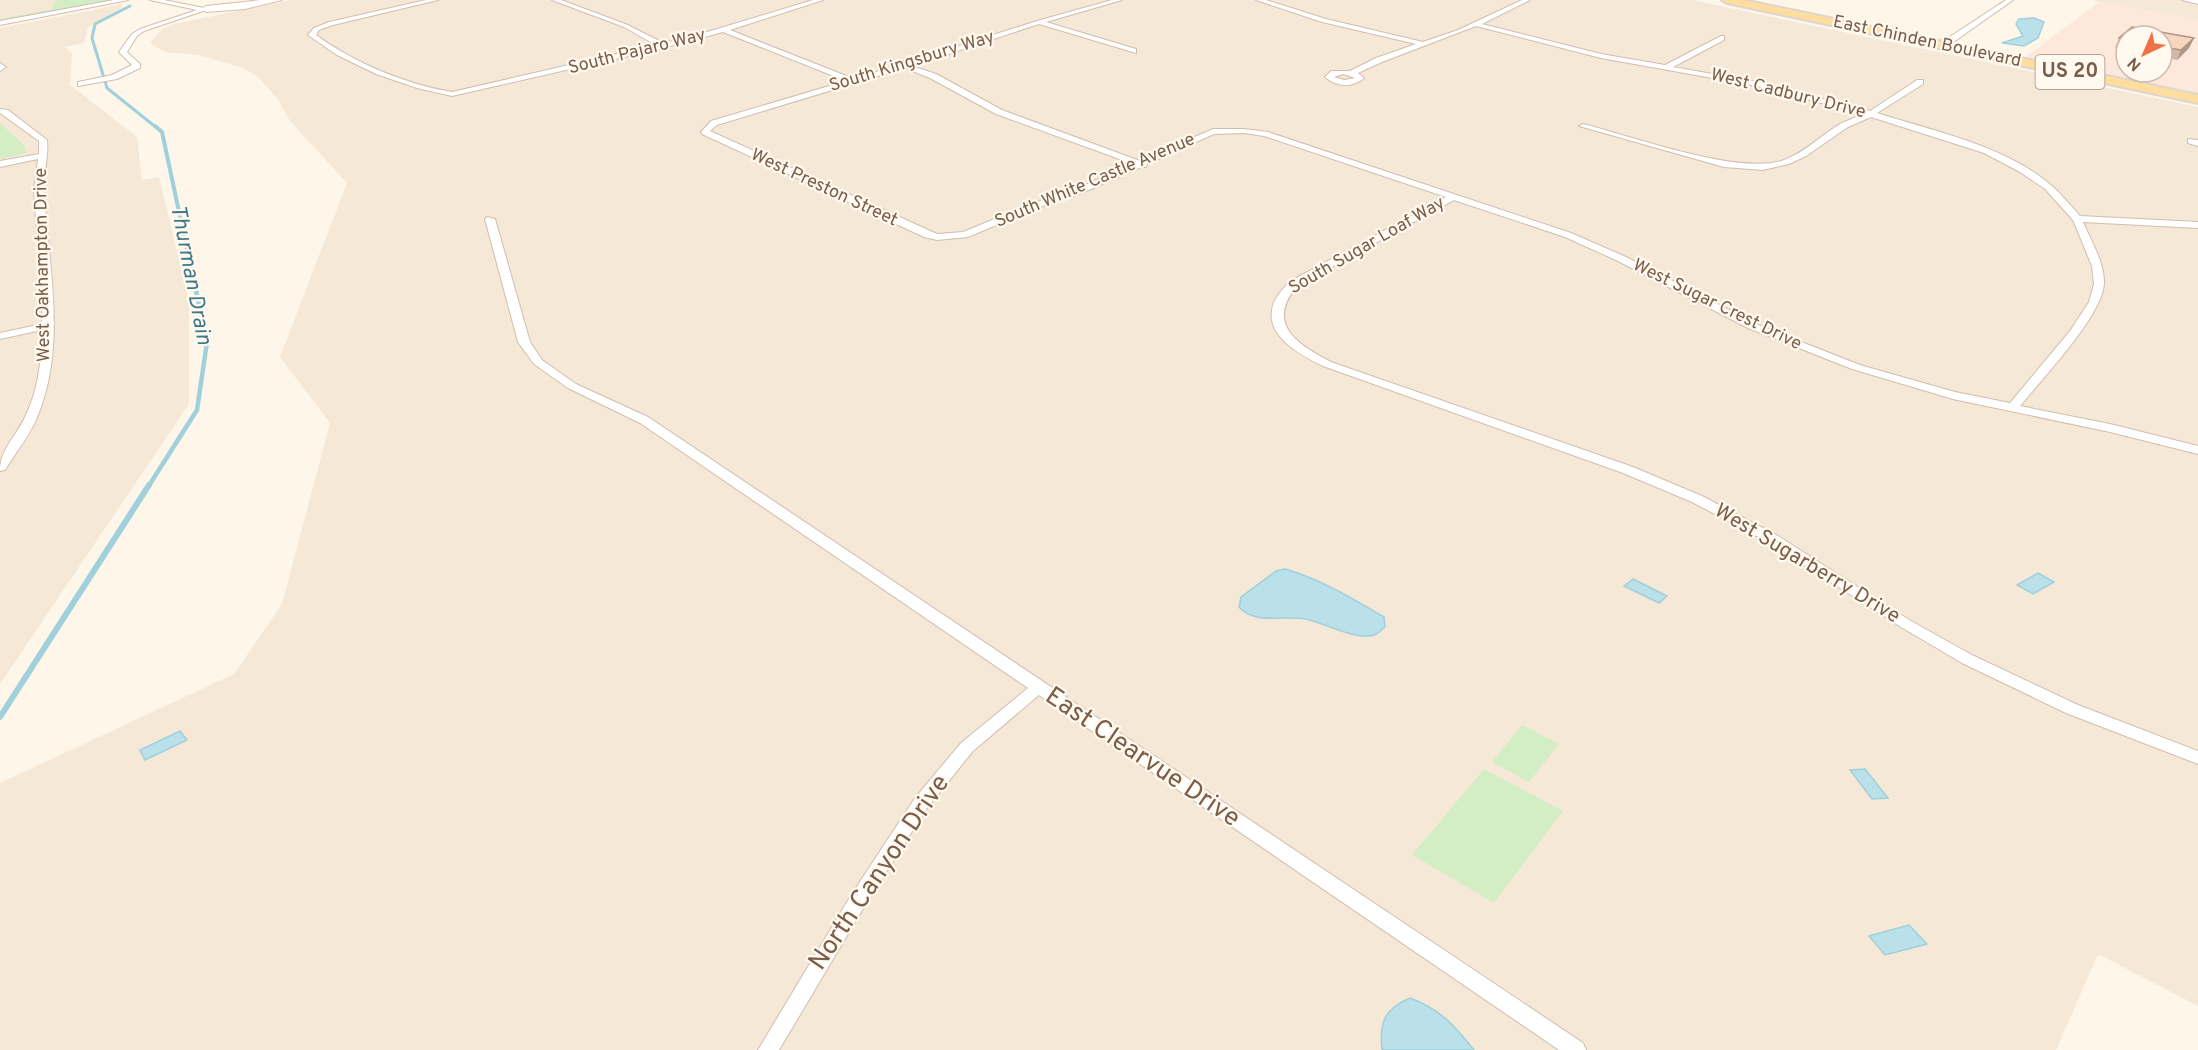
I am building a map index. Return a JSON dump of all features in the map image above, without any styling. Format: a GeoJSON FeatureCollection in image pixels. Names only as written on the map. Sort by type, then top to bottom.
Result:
{"type":"FeatureCollection","features":[{"type":"Feature","properties":{"kind":"main road","name":"East Chinden Boulevard"},"geometry":{"type":"LineString","coordinates":[[1727,0],[2198,99]]}},
{"type":"Feature","properties":{"kind":"street"},"geometry":{"type":"LineString","coordinates":[[0,23],[125,0]]}},
{"type":"Feature","properties":{"kind":"street"},"geometry":{"type":"LineString","coordinates":[[153,0],[206,9]]}},
{"type":"Feature","properties":{"kind":"street"},"geometry":{"type":"LineString","coordinates":[[81,84],[114,77],[136,66],[123,52],[134,35],[156,25],[206,9],[245,6],[277,0]]}},
{"type":"Feature","properties":{"kind":"street","name":"South Pajaro Way"},"geometry":{"type":"LineString","coordinates":[[435,0],[331,23],[312,32],[315,38],[382,73],[423,88],[452,94],[663,46],[820,0]]}},
{"type":"Feature","properties":{"kind":"street"},"geometry":{"type":"LineString","coordinates":[[555,0],[626,26],[663,46]]}},
{"type":"Feature","properties":{"kind":"street","name":"South Kingsbury Way"},"geometry":{"type":"LineString","coordinates":[[707,129],[714,123],[905,66],[1039,22],[1119,0]]}},
{"type":"Feature","properties":{"kind":"street"},"geometry":{"type":"LineString","coordinates":[[1259,0],[1324,21],[1425,44]]}},
{"type":"Feature","properties":{"kind":"street"},"geometry":{"type":"LineString","coordinates":[[1352,73],[1475,24],[1527,0]]}},
{"type":"Feature","properties":{"kind":"street"},"geometry":{"type":"LineString","coordinates":[[1942,46],[2010,0]]}},
{"type":"Feature","properties":{"kind":"street"},"geometry":{"type":"LineString","coordinates":[[2185,0],[2198,2]]}},
{"type":"Feature","properties":{"kind":"street"},"geometry":{"type":"LineString","coordinates":[[1039,22],[1133,51]]}},
{"type":"Feature","properties":{"kind":"street","name":"West Cadbury Drive"},"geometry":{"type":"LineString","coordinates":[[1475,24],[1601,56],[1758,84],[1871,114],[1987,151],[2023,170],[2048,187],[2077,219],[2097,266],[2099,284],[2094,302],[2074,333],[2012,408]]}},
{"type":"Feature","properties":{"kind":"street"},"geometry":{"type":"LineString","coordinates":[[724,30],[852,81]]}},
{"type":"Feature","properties":{"kind":"street"},"geometry":{"type":"LineString","coordinates":[[1667,67],[1721,38]]}},
{"type":"Feature","properties":{"kind":"street"},"geometry":{"type":"LineString","coordinates":[[905,66],[933,76],[999,112],[1143,165]]}},
{"type":"Feature","properties":{"kind":"street"},"geometry":{"type":"LineString","coordinates":[[1583,126],[1724,164],[1754,168],[1786,162],[1803,154],[1845,125],[1871,114],[1920,82]]}},
{"type":"Feature","properties":{"kind":"street","name":"West Oakhampton Drive"},"geometry":{"type":"LineString","coordinates":[[0,111],[5,112],[43,140],[45,146],[38,177],[47,326],[44,377],[32,416],[0,467]]}},
{"type":"Feature","properties":{"kind":"street","name":"West Preston Street"},"geometry":{"type":"LineString","coordinates":[[707,129],[705,132],[709,135],[927,235],[948,237]]}},
{"type":"Feature","properties":{"kind":"street","name":"South White Castle Avenue"},"geometry":{"type":"LineString","coordinates":[[948,237],[965,234],[1143,165],[1201,136],[1213,132],[1244,131]]}},
{"type":"Feature","properties":{"kind":"street","name":"West Sugar Crest Drive"},"geometry":{"type":"LineString","coordinates":[[1244,131],[1265,134],[1589,244],[1752,326],[1811,351],[1903,382],[2198,450]]}},
{"type":"Feature","properties":{"kind":"street"},"geometry":{"type":"LineString","coordinates":[[0,164],[42,156]]}},
{"type":"Feature","properties":{"kind":"street","name":"South Sugar Loaf Way"},"geometry":{"type":"LineString","coordinates":[[1281,330],[1276,315],[1278,303],[1293,284],[1453,196]]}},
{"type":"Feature","properties":{"kind":"street","name":"East Clearvue Drive"},"geometry":{"type":"LineString","coordinates":[[490,219],[524,342],[538,362],[572,386],[637,416],[1576,1050]]}},
{"type":"Feature","properties":{"kind":"street"},"geometry":{"type":"LineString","coordinates":[[2077,219],[2198,225]]}},
{"type":"Feature","properties":{"kind":"street"},"geometry":{"type":"LineString","coordinates":[[0,336],[47,326]]}},
{"type":"Feature","properties":{"kind":"street","name":"West Sugarberry Drive"},"geometry":{"type":"LineString","coordinates":[[1281,330],[1294,345],[1327,364],[1628,470],[1701,501],[1773,539],[1906,624],[1975,663],[2082,713],[2198,758]]}},
{"type":"Feature","properties":{"kind":"street","name":"North Canyon Drive"},"geometry":{"type":"LineString","coordinates":[[768,1050],[856,902],[921,803],[967,747],[1038,688]]}},
{"type":"Feature","properties":{"kind":"shaded area"},"geometry":{"type":"Polygon","coordinates":[[[0,0],[56,0],[52,9],[0,19],[0,0]]]}},
{"type":"Feature","properties":{"kind":"shaded area"},"geometry":{"type":"Polygon","coordinates":[[[291,0],[1692,0],[2198,107],[2198,1006],[2098,954],[2056,1050],[0,1050],[0,783],[234,674],[282,604],[330,423],[280,357],[347,183],[290,121],[277,98],[258,77],[243,68],[199,55],[165,52],[150,43],[162,29],[174,24],[291,0]]]}},
{"type":"Feature","properties":{"kind":"shaded area"},"geometry":{"type":"Polygon","coordinates":[[[2090,0],[2198,0],[2198,20],[2099,2],[2090,0]]]}},
{"type":"Feature","properties":{"kind":"shaded area"},"geometry":{"type":"Polygon","coordinates":[[[2099,2],[2198,20],[2198,95],[2145,84],[2174,84],[2174,24],[2114,24],[2114,78],[2023,59],[2099,2]]]}},
{"type":"Feature","properties":{"kind":"shaded area"},"geometry":{"type":"Polygon","coordinates":[[[123,4],[120,9],[88,27],[84,43],[65,47],[72,54],[70,85],[137,137],[142,180],[159,177],[189,302],[189,404],[0,684],[0,28],[123,4]]]}},
{"type":"Feature","properties":{"kind":"green space"},"geometry":{"type":"Polygon","coordinates":[[[56,0],[111,0],[0,21],[0,19],[52,9],[56,0]]]}},
{"type":"Feature","properties":{"kind":"green space"},"geometry":{"type":"Polygon","coordinates":[[[0,123],[24,145],[26,153],[0,159],[0,123]]]}},
{"type":"Feature","properties":{"kind":"green space"},"geometry":{"type":"Polygon","coordinates":[[[1522,725],[1559,744],[1529,782],[1492,762],[1522,725]]]}},
{"type":"Feature","properties":{"kind":"green space"},"geometry":{"type":"Polygon","coordinates":[[[1484,769],[1563,811],[1494,903],[1412,855],[1484,769]]]}},
{"type":"Feature","properties":{"kind":"water"},"geometry":{"type":"Polygon","coordinates":[[[2034,18],[2044,22],[2038,38],[2024,46],[2002,43],[2023,36],[2016,24],[2019,19],[2034,18]]]}},
{"type":"Feature","properties":{"kind":"water"},"geometry":{"type":"Polygon","coordinates":[[[1285,569],[1323,584],[1360,603],[1384,617],[1385,627],[1374,635],[1359,636],[1306,619],[1261,618],[1245,613],[1239,607],[1241,597],[1276,571],[1285,569]]]}},
{"type":"Feature","properties":{"kind":"water"},"geometry":{"type":"Polygon","coordinates":[[[2038,573],[2054,582],[2033,594],[2017,585],[2038,573]]]}},
{"type":"Feature","properties":{"kind":"water"},"geometry":{"type":"Polygon","coordinates":[[[1633,579],[1667,596],[1659,603],[1624,586],[1633,579]]]}},
{"type":"Feature","properties":{"kind":"water"},"geometry":{"type":"Polygon","coordinates":[[[180,731],[187,740],[145,760],[140,750],[180,731]]]}},
{"type":"Feature","properties":{"kind":"water"},"geometry":{"type":"Polygon","coordinates":[[[1865,769],[1888,798],[1872,799],[1850,770],[1865,769]]]}},
{"type":"Feature","properties":{"kind":"water"},"geometry":{"type":"Polygon","coordinates":[[[1909,925],[1927,944],[1885,955],[1869,936],[1909,925]]]}},
{"type":"Feature","properties":{"kind":"water"},"geometry":{"type":"Polygon","coordinates":[[[1410,998],[1430,1007],[1446,1019],[1474,1050],[1382,1050],[1381,1032],[1385,1018],[1394,1007],[1410,998]]]}},
{"type":"Feature","properties":{"kind":"building"},"geometry":{"type":"Polygon","coordinates":[[[2174,34],[2194,38],[2181,50],[2174,49],[2174,34]]]}},
{"type":"Feature","properties":{"kind":"waterway","name":"Thurman Drain"},"geometry":{"type":"LineString","coordinates":[[130,6],[95,24],[92,38],[107,88],[157,128]]}},
{"type":"Feature","properties":{"kind":"waterway","name":"Thurman Drain"},"geometry":{"type":"LineString","coordinates":[[155,126],[162,132],[195,287]]}},
{"type":"Feature","properties":{"kind":"waterway","name":"Thurman Drain"},"geometry":{"type":"LineString","coordinates":[[148,487],[197,410],[207,342],[195,286]]}},
{"type":"Feature","properties":{"kind":"waterway","name":"Thurman Drain"},"geometry":{"type":"LineString","coordinates":[[0,717],[149,485]]}}]}
